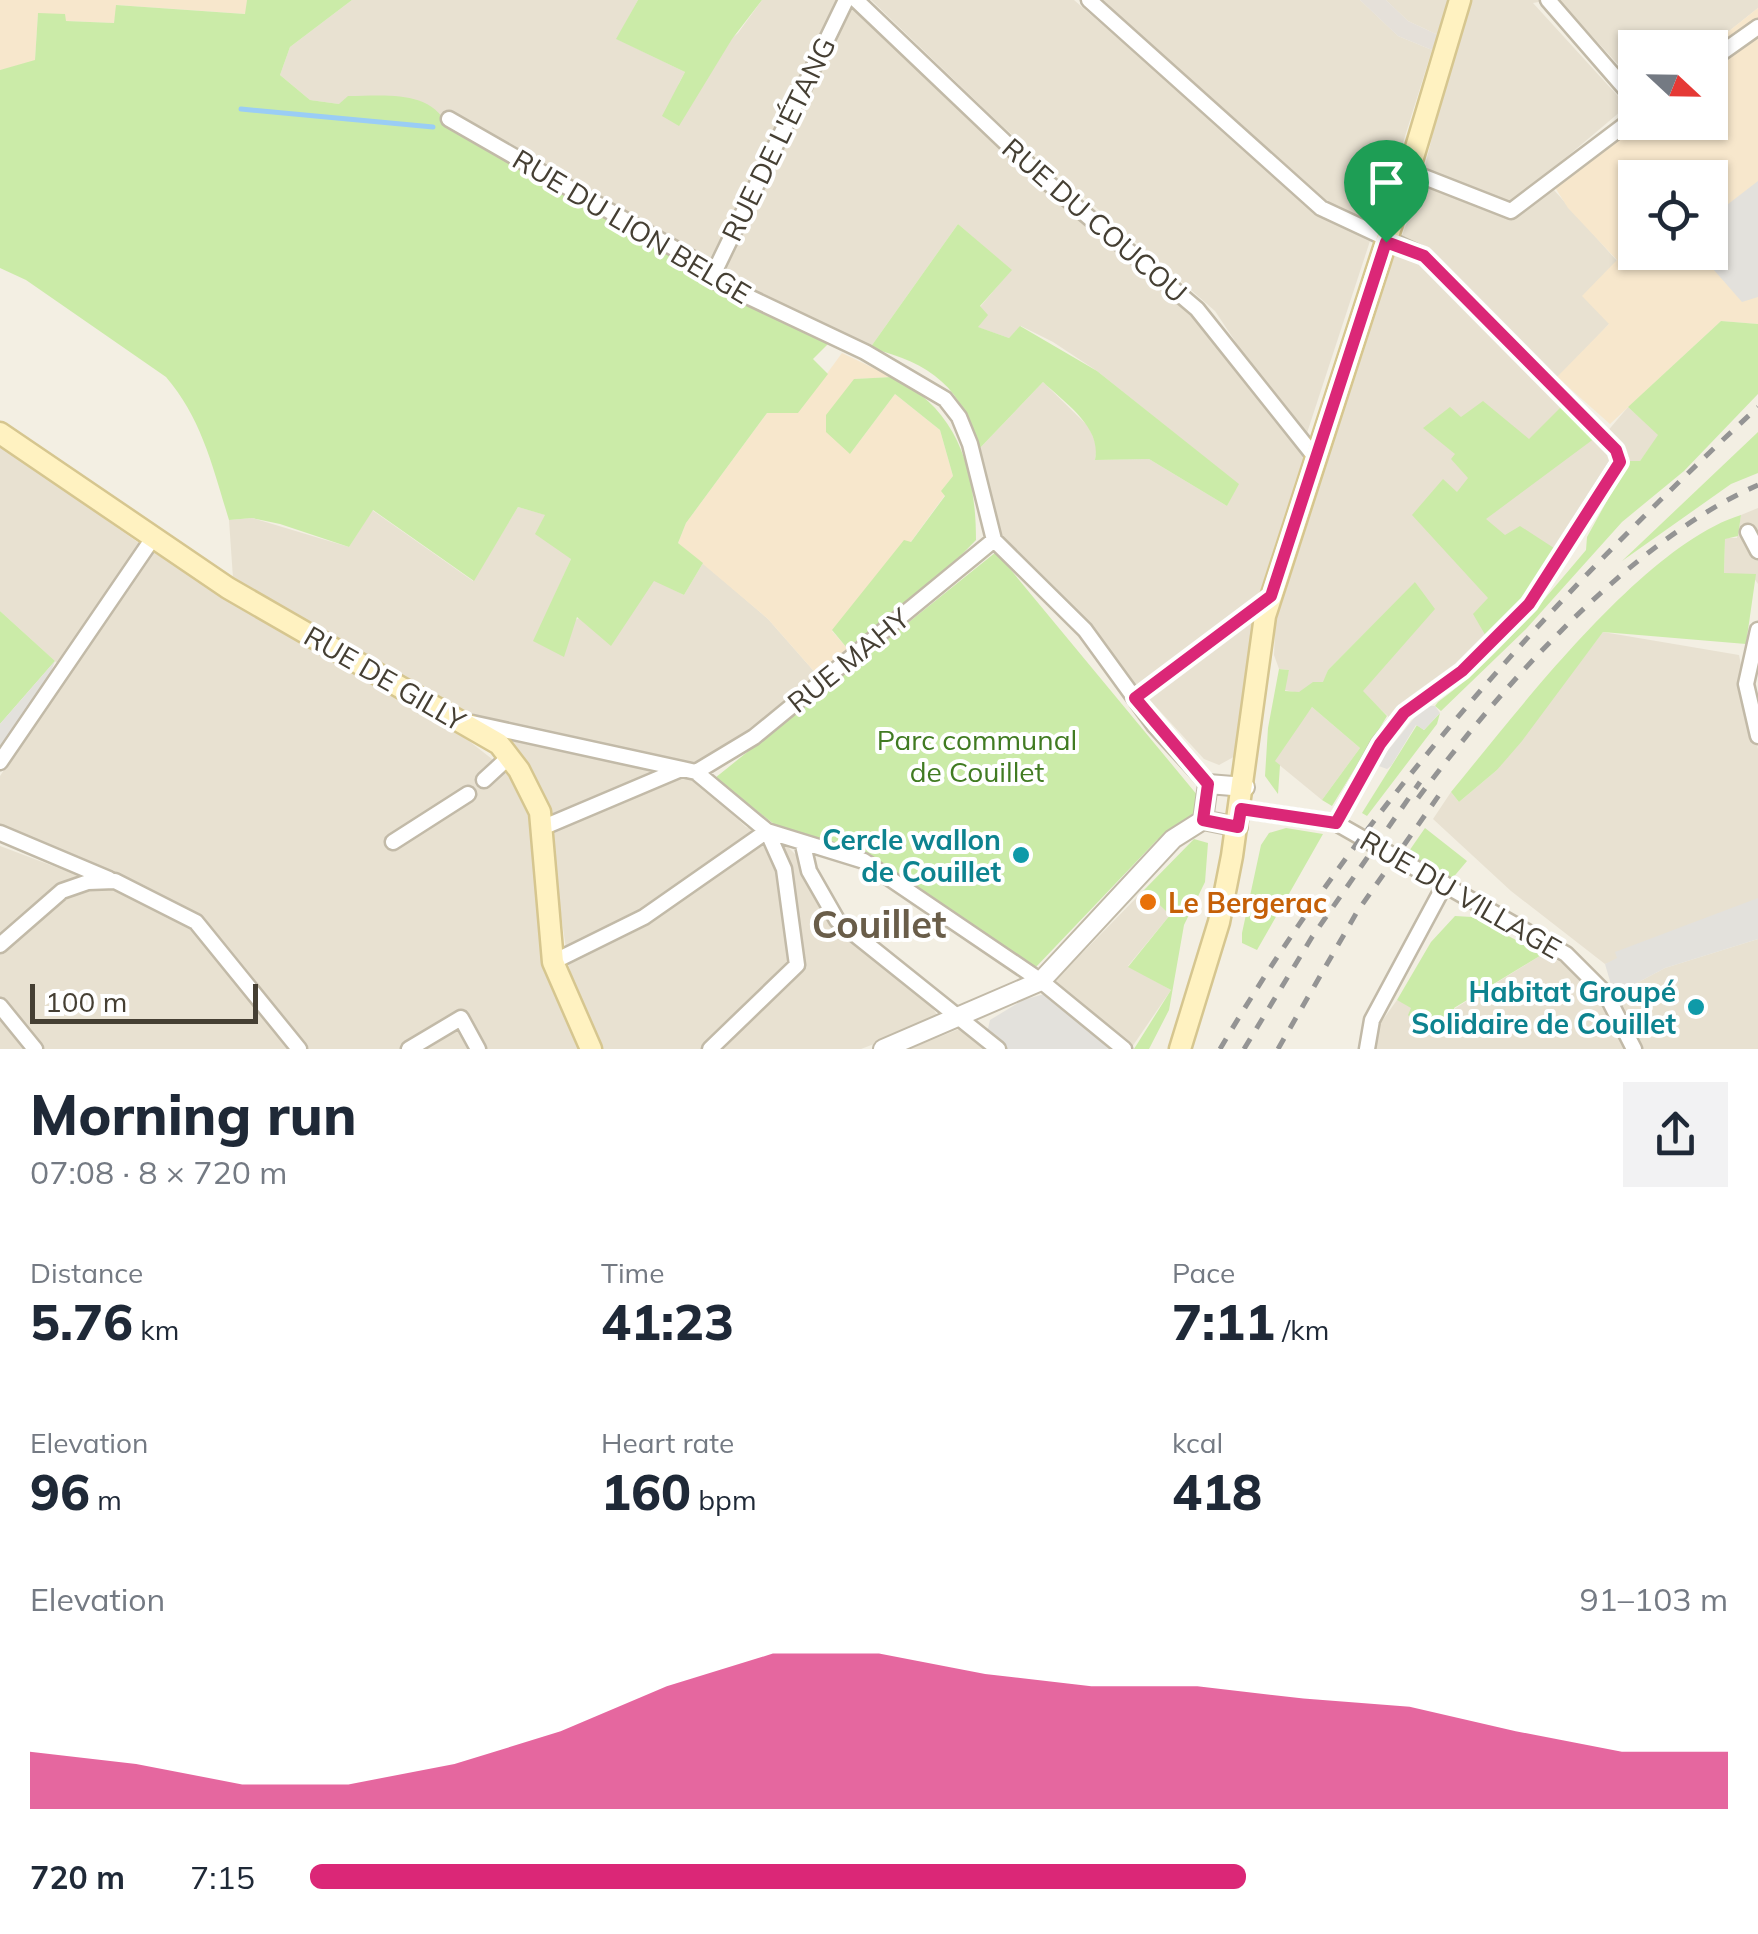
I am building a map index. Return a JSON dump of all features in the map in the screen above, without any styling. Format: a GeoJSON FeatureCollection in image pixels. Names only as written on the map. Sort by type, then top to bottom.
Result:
{"type":"FeatureCollection","features":[{"type":"Feature","properties":{"kind":"main road"},"geometry":{"type":"LineString","coordinates":[[1180,1049],[1219,922],[1240,818],[1271,596],[1410,172],[1460,0]]}},
{"type":"Feature","properties":{"kind":"main road","name":"RUE DE GILLY"},"geometry":{"type":"LineString","coordinates":[[0,433],[228,588],[500,744],[540,812],[553,962],[591,1049]]}},
{"type":"Feature","properties":{"kind":"street","name":"RUE DE L'ÉTANG"},"geometry":{"type":"LineString","coordinates":[[711,279],[846,0]]}},
{"type":"Feature","properties":{"kind":"street","name":"RUE DU COUCOU"},"geometry":{"type":"LineString","coordinates":[[856,0],[1046,181],[1197,309],[1315,457]]}},
{"type":"Feature","properties":{"kind":"street"},"geometry":{"type":"LineString","coordinates":[[1090,0],[1321,208],[1386,242],[1424,256],[1616,450],[1620,462],[1529,604],[1462,671],[1404,713],[1380,744],[1336,823]]}},
{"type":"Feature","properties":{"kind":"street"},"geometry":{"type":"LineString","coordinates":[[1548,0],[1618,80]]}},
{"type":"Feature","properties":{"kind":"street"},"geometry":{"type":"LineString","coordinates":[[1728,49],[1758,27]]}},
{"type":"Feature","properties":{"kind":"street","name":"RUE DU LION BELGE"},"geometry":{"type":"LineString","coordinates":[[449,120],[705,266],[711,279],[925,383],[959,417],[970,444],[994,540]]}},
{"type":"Feature","properties":{"kind":"street"},"geometry":{"type":"LineString","coordinates":[[1410,172],[1510,211],[1618,129]]}},
{"type":"Feature","properties":{"kind":"street"},"geometry":{"type":"LineString","coordinates":[[1748,532],[1758,551]]}},
{"type":"Feature","properties":{"kind":"street"},"geometry":{"type":"LineString","coordinates":[[0,762],[153,538]]}},
{"type":"Feature","properties":{"kind":"street"},"geometry":{"type":"LineString","coordinates":[[994,540],[1085,630],[1135,698],[1208,784],[1245,787]]}},
{"type":"Feature","properties":{"kind":"street","name":"RUE MAHY"},"geometry":{"type":"LineString","coordinates":[[544,827],[689,771],[754,737],[994,540]]}},
{"type":"Feature","properties":{"kind":"street"},"geometry":{"type":"LineString","coordinates":[[1135,698],[1271,596]]}},
{"type":"Feature","properties":{"kind":"street"},"geometry":{"type":"LineString","coordinates":[[1758,630],[1746,684],[1758,736]]}},
{"type":"Feature","properties":{"kind":"street"},"geometry":{"type":"LineString","coordinates":[[458,720],[689,771],[767,830],[802,845],[864,861],[1041,981],[1124,1049]]}},
{"type":"Feature","properties":{"kind":"street"},"geometry":{"type":"LineString","coordinates":[[484,780],[510,757]]}},
{"type":"Feature","properties":{"kind":"street"},"geometry":{"type":"LineString","coordinates":[[1203,820],[1208,784]]}},
{"type":"Feature","properties":{"kind":"street"},"geometry":{"type":"LineString","coordinates":[[393,842],[468,794]]}},
{"type":"Feature","properties":{"kind":"street"},"geometry":{"type":"LineString","coordinates":[[883,1049],[1041,981],[1173,839],[1203,820],[1240,818]]}},
{"type":"Feature","properties":{"kind":"street","name":"RUE DU VILLAGE"},"geometry":{"type":"LineString","coordinates":[[1240,818],[1336,823],[1566,954],[1606,994],[1634,1049]]}},
{"type":"Feature","properties":{"kind":"street"},"geometry":{"type":"LineString","coordinates":[[553,962],[644,916],[767,830]]}},
{"type":"Feature","properties":{"kind":"street"},"geometry":{"type":"LineString","coordinates":[[710,1049],[797,965],[784,870],[767,830]]}},
{"type":"Feature","properties":{"kind":"street"},"geometry":{"type":"LineString","coordinates":[[0,833],[114,881],[196,922],[299,1049]]}},
{"type":"Feature","properties":{"kind":"street"},"geometry":{"type":"LineString","coordinates":[[802,845],[809,871],[836,920],[939,999],[954,1018],[998,1049]]}},
{"type":"Feature","properties":{"kind":"street"},"geometry":{"type":"LineString","coordinates":[[0,945],[62,891],[88,882],[114,881]]}},
{"type":"Feature","properties":{"kind":"street"},"geometry":{"type":"LineString","coordinates":[[1367,1049],[1372,1020],[1445,884]]}},
{"type":"Feature","properties":{"kind":"street"},"geometry":{"type":"LineString","coordinates":[[0,1006],[35,1049]]}},
{"type":"Feature","properties":{"kind":"street"},"geometry":{"type":"LineString","coordinates":[[408,1049],[461,1018],[478,1049]]}},
{"type":"Feature","properties":{"kind":"shaded area"},"geometry":{"type":"Polygon","coordinates":[[[0,0],[247,0],[246,14],[117,5],[114,23],[66,21],[38,13],[35,61],[0,70],[0,0]]]}},
{"type":"Feature","properties":{"kind":"shaded area"},"geometry":{"type":"Polygon","coordinates":[[[352,0],[638,0],[617,39],[685,72],[678,85],[738,33],[762,0],[841,0],[712,262],[669,240],[339,104],[310,100],[280,75],[290,47],[352,0]]]}},
{"type":"Feature","properties":{"kind":"shaded area"},"geometry":{"type":"Polygon","coordinates":[[[871,0],[1074,0],[1321,215],[1370,241],[1307,433],[1257,374],[1215,311],[1000,124],[871,0]]]}},
{"type":"Feature","properties":{"kind":"shaded area"},"geometry":{"type":"Polygon","coordinates":[[[1091,0],[1360,0],[1398,36],[1432,50],[1375,232],[1344,217],[1091,0]]]}},
{"type":"Feature","properties":{"kind":"shaded area"},"geometry":{"type":"Polygon","coordinates":[[[1360,0],[1386,0],[1408,21],[1438,35],[1432,50],[1398,36],[1360,0]]]}},
{"type":"Feature","properties":{"kind":"shaded area"},"geometry":{"type":"Polygon","coordinates":[[[1386,0],[1448,0],[1438,35],[1408,21],[1386,0]]]}},
{"type":"Feature","properties":{"kind":"shaded area"},"geometry":{"type":"Polygon","coordinates":[[[1465,0],[1550,0],[1533,3],[1618,96],[1618,114],[1511,204],[1506,219],[1554,190],[1617,261],[1609,324],[1546,391],[1616,459],[1528,593],[1472,655],[1391,719],[1362,692],[1416,582],[1328,670],[1324,682],[1300,693],[1284,690],[1289,670],[1279,669],[1274,655],[1276,609],[1310,485],[1420,187],[1465,0]]]}},
{"type":"Feature","properties":{"kind":"shaded area"},"geometry":{"type":"Polygon","coordinates":[[[1559,0],[1758,0],[1758,8],[1728,32],[1618,30],[1618,64],[1559,0]]]}},
{"type":"Feature","properties":{"kind":"shaded area"},"geometry":{"type":"Polygon","coordinates":[[[853,6],[1202,315],[1307,455],[1258,599],[1241,753],[1219,765],[1204,759],[999,536],[978,450],[1043,382],[1089,427],[1097,447],[1095,460],[1149,459],[1227,506],[1238,484],[1097,371],[1053,342],[1021,326],[1009,338],[977,327],[980,307],[1011,270],[958,224],[870,348],[721,275],[853,6]]]}},
{"type":"Feature","properties":{"kind":"shaded area"},"geometry":{"type":"Polygon","coordinates":[[[1758,8],[1758,324],[1721,321],[1610,424],[1557,377],[1609,324],[1582,296],[1617,260],[1568,208],[1551,181],[1618,122],[1618,140],[1728,140],[1728,32],[1758,8]]]}},
{"type":"Feature","properties":{"kind":"shaded area"},"geometry":{"type":"Polygon","coordinates":[[[1758,181],[1758,297],[1742,302],[1714,270],[1728,270],[1728,204],[1758,181]]]}},
{"type":"Feature","properties":{"kind":"shaded area"},"geometry":{"type":"Polygon","coordinates":[[[842,353],[892,377],[854,379],[850,454],[895,394],[940,430],[953,476],[942,490],[945,495],[910,543],[832,631],[847,648],[819,677],[768,619],[678,543],[686,523],[767,413],[798,413],[842,353]]]}},
{"type":"Feature","properties":{"kind":"shaded area"},"geometry":{"type":"Polygon","coordinates":[[[1628,407],[1659,435],[1640,461],[1629,461],[1606,433],[1628,407]]]}},
{"type":"Feature","properties":{"kind":"shaded area"},"geometry":{"type":"Polygon","coordinates":[[[0,445],[146,548],[455,730],[506,770],[533,822],[545,961],[587,1049],[0,1049],[0,846],[69,872],[0,841],[0,776],[68,673],[0,611],[0,445]]]}},
{"type":"Feature","properties":{"kind":"shaded area"},"geometry":{"type":"Polygon","coordinates":[[[518,507],[546,515],[571,559],[534,641],[654,580],[684,595],[703,563],[768,619],[819,677],[753,735],[696,769],[462,715],[282,613],[233,578],[229,520],[252,518],[349,547],[372,510],[473,581],[518,507]]]}},
{"type":"Feature","properties":{"kind":"shaded area"},"geometry":{"type":"Polygon","coordinates":[[[1758,508],[1758,584],[1752,575],[1724,574],[1725,538],[1737,538],[1741,515],[1758,508]]]}},
{"type":"Feature","properties":{"kind":"shaded area"},"geometry":{"type":"Polygon","coordinates":[[[1603,632],[1739,655],[1758,749],[1758,916],[1605,964],[1511,891],[1433,819],[1451,792],[1459,802],[1497,770],[1603,632]]]}},
{"type":"Feature","properties":{"kind":"shaded area"},"geometry":{"type":"Polygon","coordinates":[[[55,661],[45,687],[0,750],[0,724],[55,661]]]}},
{"type":"Feature","properties":{"kind":"shaded area"},"geometry":{"type":"Polygon","coordinates":[[[1424,706],[1435,706],[1440,713],[1424,730],[1416,725],[1391,766],[1387,769],[1376,765],[1424,706]]]}},
{"type":"Feature","properties":{"kind":"shaded area"},"geometry":{"type":"Polygon","coordinates":[[[1312,707],[1360,748],[1322,800],[1272,759],[1312,707]]]}},
{"type":"Feature","properties":{"kind":"shaded area"},"geometry":{"type":"Polygon","coordinates":[[[509,736],[691,775],[746,827],[781,840],[799,858],[831,924],[920,990],[940,1019],[861,1049],[600,1049],[588,1029],[568,963],[553,858],[530,775],[509,736]]]}},
{"type":"Feature","properties":{"kind":"shaded area"},"geometry":{"type":"Polygon","coordinates":[[[1144,890],[1170,915],[1128,966],[1171,990],[1132,1047],[1050,986],[1144,890]]]}},
{"type":"Feature","properties":{"kind":"shaded area"},"geometry":{"type":"Polygon","coordinates":[[[1758,898],[1758,939],[1665,968],[1614,995],[1605,964],[1617,958],[1615,952],[1758,898]]]}},
{"type":"Feature","properties":{"kind":"shaded area"},"geometry":{"type":"Polygon","coordinates":[[[1758,939],[1758,1049],[1640,1049],[1614,995],[1665,968],[1758,939]]]}},
{"type":"Feature","properties":{"kind":"shaded area"},"geometry":{"type":"Polygon","coordinates":[[[1543,954],[1563,963],[1614,1018],[1626,1049],[1373,1049],[1372,1035],[1397,1000],[1457,1024],[1454,1009],[1543,954]]]}},
{"type":"Feature","properties":{"kind":"shaded area"},"geometry":{"type":"Polygon","coordinates":[[[1044,994],[1117,1049],[1007,1049],[987,1033],[990,1020],[1023,1000],[1044,994]]]}},
{"type":"Feature","properties":{"kind":"shaded area"},"geometry":{"type":"Polygon","coordinates":[[[959,1029],[986,1049],[909,1049],[959,1029]]]}},
{"type":"Feature","properties":{"kind":"green space"},"geometry":{"type":"Polygon","coordinates":[[[247,0],[352,0],[290,47],[280,75],[310,100],[339,104],[348,96],[390,96],[429,105],[447,125],[702,272],[748,303],[833,339],[813,359],[828,374],[798,413],[767,413],[686,523],[678,543],[703,563],[684,595],[654,581],[611,646],[577,617],[564,657],[533,641],[571,559],[535,534],[545,515],[518,507],[474,581],[373,510],[349,547],[280,524],[252,518],[229,520],[198,427],[166,377],[26,280],[0,268],[0,70],[35,60],[38,13],[65,14],[66,21],[114,23],[116,5],[245,14],[247,0]]]}},
{"type":"Feature","properties":{"kind":"green space"},"geometry":{"type":"Polygon","coordinates":[[[638,0],[762,0],[732,39],[679,126],[662,116],[685,72],[616,39],[638,0]]]}},
{"type":"Feature","properties":{"kind":"green space"},"geometry":{"type":"Polygon","coordinates":[[[958,224],[1012,270],[980,306],[988,315],[978,327],[1009,338],[1020,326],[1097,371],[1239,484],[1227,506],[1149,459],[1095,460],[1096,448],[1087,426],[1043,382],[978,450],[964,410],[942,381],[911,362],[870,348],[958,224]]]}},
{"type":"Feature","properties":{"kind":"green space"},"geometry":{"type":"Polygon","coordinates":[[[1721,321],[1758,324],[1758,394],[1684,471],[1622,522],[1526,629],[1441,711],[1435,706],[1438,702],[1498,650],[1586,550],[1587,537],[1629,461],[1640,461],[1658,435],[1628,407],[1721,321]]]}},
{"type":"Feature","properties":{"kind":"green space"},"geometry":{"type":"Polygon","coordinates":[[[892,377],[933,406],[959,444],[972,490],[976,540],[937,580],[847,648],[832,630],[904,540],[911,542],[945,496],[941,491],[953,476],[940,430],[895,394],[850,454],[826,432],[826,415],[854,379],[892,377]]]}},
{"type":"Feature","properties":{"kind":"green space"},"geometry":{"type":"Polygon","coordinates":[[[1483,401],[1529,439],[1563,405],[1595,438],[1486,519],[1505,535],[1520,526],[1557,550],[1528,593],[1487,638],[1473,614],[1488,598],[1412,515],[1443,479],[1457,492],[1468,478],[1451,459],[1455,454],[1423,428],[1450,407],[1461,417],[1483,401]]]}},
{"type":"Feature","properties":{"kind":"green space"},"geometry":{"type":"Polygon","coordinates":[[[1758,432],[1758,473],[1731,484],[1622,561],[1758,432]]]}},
{"type":"Feature","properties":{"kind":"green space"},"geometry":{"type":"Polygon","coordinates":[[[1741,515],[1738,536],[1725,539],[1724,573],[1756,574],[1746,644],[1603,632],[1522,741],[1497,770],[1459,802],[1451,792],[1584,635],[1664,560],[1703,532],[1741,515]]]}},
{"type":"Feature","properties":{"kind":"green space","name":"Parc communal de Couillet"},"geometry":{"type":"Polygon","coordinates":[[[996,552],[1198,796],[1197,816],[1157,840],[1035,968],[862,854],[779,828],[715,778],[996,552]]]}},
{"type":"Feature","properties":{"kind":"green space"},"geometry":{"type":"Polygon","coordinates":[[[1415,582],[1435,609],[1363,691],[1387,716],[1332,806],[1322,800],[1360,748],[1312,707],[1275,761],[1280,765],[1278,794],[1265,776],[1268,728],[1279,669],[1289,670],[1285,691],[1299,692],[1313,682],[1323,682],[1328,670],[1415,582]]]}},
{"type":"Feature","properties":{"kind":"green space"},"geometry":{"type":"Polygon","coordinates":[[[0,611],[55,661],[0,724],[0,611]]]}},
{"type":"Feature","properties":{"kind":"green space"},"geometry":{"type":"Polygon","coordinates":[[[1440,713],[1437,724],[1367,816],[1362,813],[1417,725],[1424,730],[1440,713]]]}},
{"type":"Feature","properties":{"kind":"green space"},"geometry":{"type":"Polygon","coordinates":[[[1286,828],[1323,834],[1257,950],[1242,943],[1242,933],[1261,845],[1269,833],[1286,828]]]}},
{"type":"Feature","properties":{"kind":"green space"},"geometry":{"type":"Polygon","coordinates":[[[1425,828],[1467,861],[1451,880],[1407,854],[1425,828]]]}},
{"type":"Feature","properties":{"kind":"green space"},"geometry":{"type":"Polygon","coordinates":[[[1194,839],[1208,843],[1205,882],[1184,925],[1169,1010],[1149,1049],[1134,1049],[1171,990],[1128,967],[1170,915],[1144,890],[1194,839]]]}},
{"type":"Feature","properties":{"kind":"green space"},"geometry":{"type":"Polygon","coordinates":[[[1455,916],[1472,917],[1543,954],[1454,1008],[1458,1024],[1418,1028],[1408,1015],[1411,1008],[1397,1000],[1431,942],[1455,916]]]}},
{"type":"Feature","properties":{"kind":"waterway"},"geometry":{"type":"LineString","coordinates":[[241,109],[433,127]]}},
{"type":"Feature","properties":{"kind":"railway"},"geometry":{"type":"LineString","coordinates":[[1220,1049],[1336,872],[1465,708],[1607,554],[1758,407]]}},
{"type":"Feature","properties":{"kind":"railway"},"geometry":{"type":"LineString","coordinates":[[1418,798],[1488,710],[1571,621],[1662,542],[1710,510],[1758,485]]}},
{"type":"Feature","properties":{"kind":"railway"},"geometry":{"type":"LineString","coordinates":[[1244,1049],[1312,937],[1420,782]]}},
{"type":"Feature","properties":{"kind":"railway"},"geometry":{"type":"LineString","coordinates":[[1278,1049],[1357,912],[1444,788]]}},
{"type":"Feature","properties":{"kind":"place","name":"Cercle wallon de Couillet"},"geometry":{"type":"Point","coordinates":[1021,855]}},
{"type":"Feature","properties":{"kind":"place","name":"Le Bergerac"},"geometry":{"type":"Point","coordinates":[1148,902]}},
{"type":"Feature","properties":{"kind":"place","name":"Habitat Groupé Solidaire de Couillet"},"geometry":{"type":"Point","coordinates":[1696,1007]}},
{"type":"Feature","properties":{"kind":"district","name":"Couillet"},"geometry":{"type":"Point","coordinates":[879,924]}},
{"type":"Feature","properties":{"kind":"route"},"geometry":{"type":"LineString","coordinates":[[1386,242],[1424,256],[1616,450],[1620,462],[1529,604],[1462,671],[1404,713],[1380,744],[1336,823],[1241,809],[1238,827],[1203,820],[1208,784],[1135,698],[1271,596],[1386,242]]}}]}
